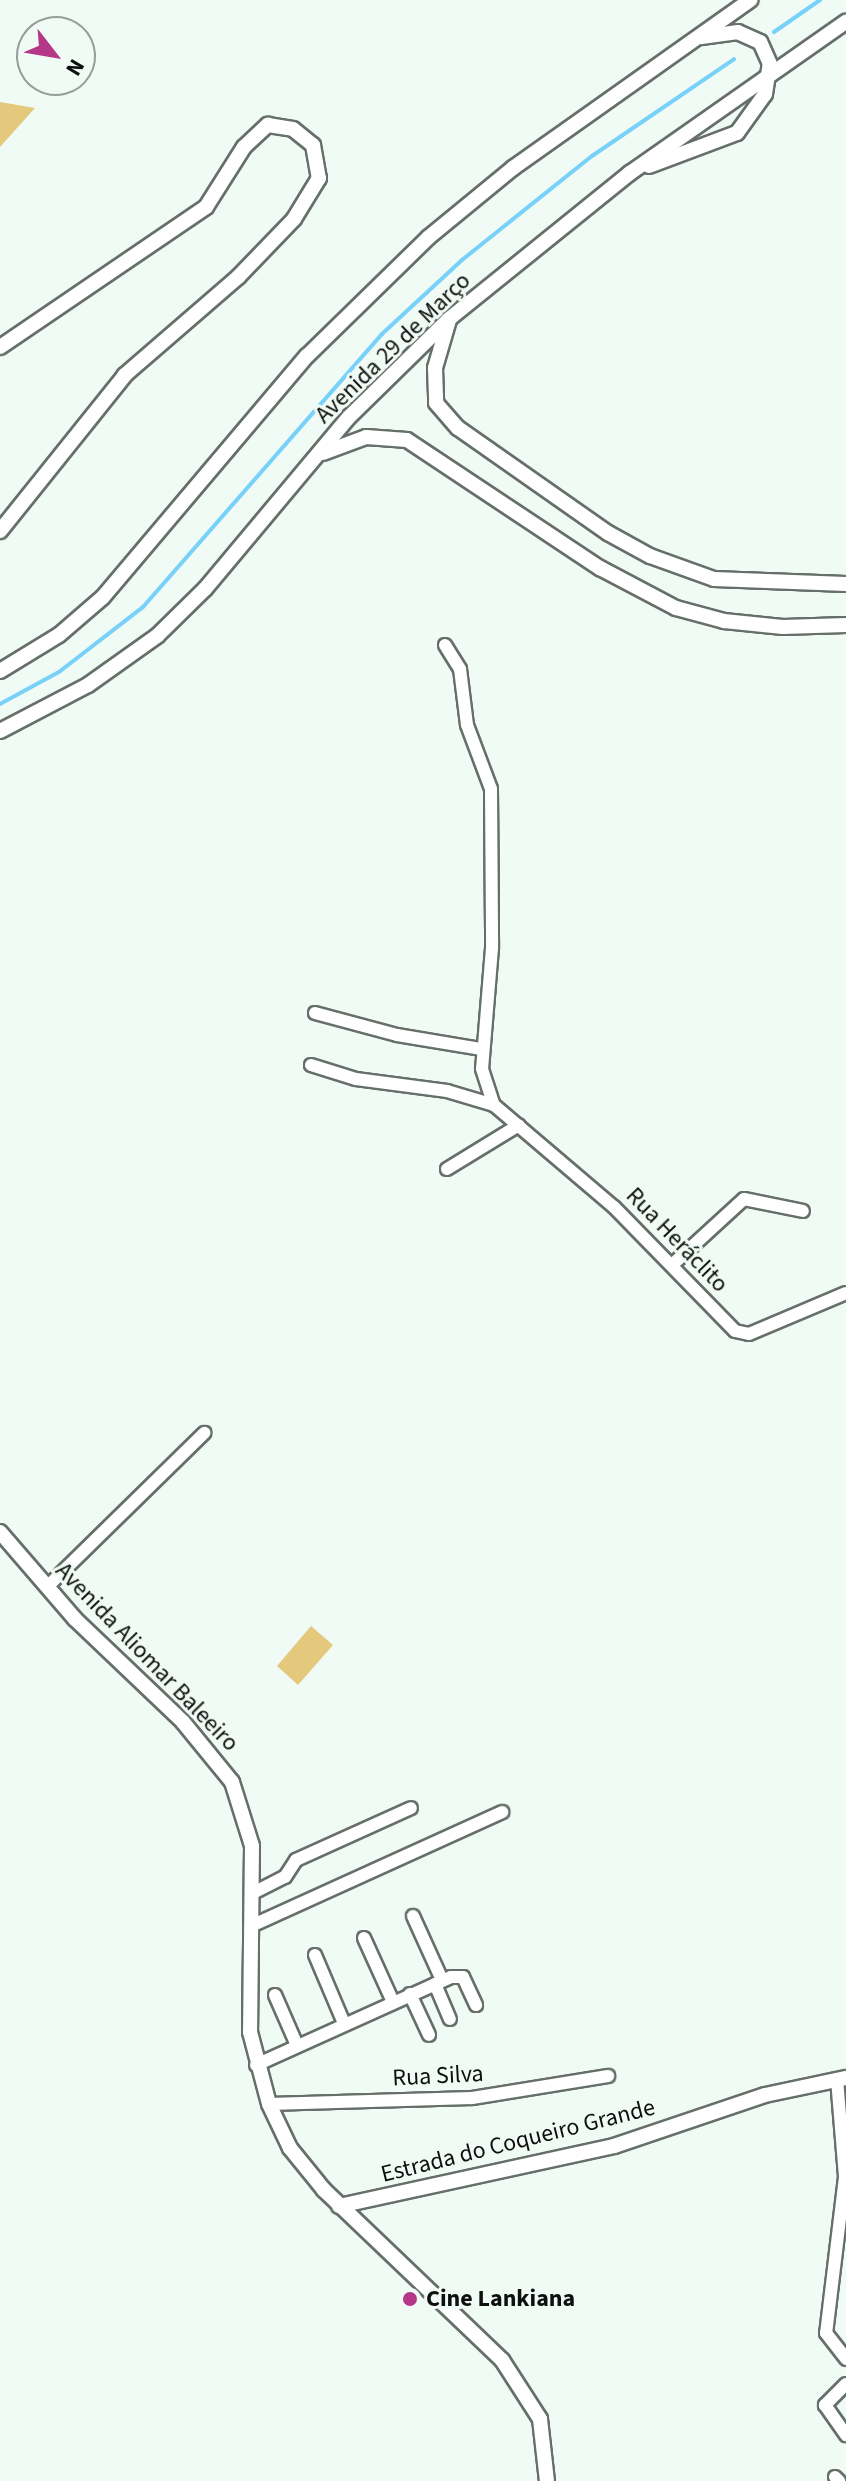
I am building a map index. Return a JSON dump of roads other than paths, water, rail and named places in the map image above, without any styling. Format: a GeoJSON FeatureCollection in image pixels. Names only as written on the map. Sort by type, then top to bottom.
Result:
{"type":"FeatureCollection","features":[{"type":"Feature","properties":{"kind":"main road"},"geometry":{"type":"LineString","coordinates":[[0,671],[59,635],[103,597],[307,356],[429,237],[513,168],[750,0]]}},
{"type":"Feature","properties":{"kind":"main road","name":"Avenida 29 de Março"},"geometry":{"type":"LineString","coordinates":[[0,731],[88,685],[157,636],[205,589],[312,460],[449,319],[630,173],[846,22]]}},
{"type":"Feature","properties":{"kind":"main road"},"geometry":{"type":"LineString","coordinates":[[630,173],[737,133],[756,110],[770,76],[766,52],[750,35],[724,31],[689,41]]}},
{"type":"Feature","properties":{"kind":"main road"},"geometry":{"type":"LineString","coordinates":[[0,347],[206,207],[244,147],[268,125],[293,129],[313,145],[319,178],[294,219],[238,277],[125,375],[0,531]]}},
{"type":"Feature","properties":{"kind":"main road"},"geometry":{"type":"LineString","coordinates":[[449,319],[435,368],[436,403],[458,428],[608,533],[650,556],[714,579],[846,584]]}},
{"type":"Feature","properties":{"kind":"main road"},"geometry":{"type":"LineString","coordinates":[[312,460],[360,438],[407,440],[600,568],[676,608],[724,621],[783,627],[846,625]]}},
{"type":"Feature","properties":{"kind":"main road","name":"Avenida Aliomar Baleeiro"},"geometry":{"type":"LineString","coordinates":[[0,1532],[75,1619],[221,1763],[249,1824],[253,1893],[250,2032],[256,2065],[269,2104],[290,2148],[339,2206],[502,2360],[540,2419],[547,2481]]}},
{"type":"Feature","properties":{"kind":"main road","name":"Estrada do Coqueiro Grande"},"geometry":{"type":"LineString","coordinates":[[339,2206],[614,2146],[742,2102],[841,2078]]}},
{"type":"Feature","properties":{"kind":"street"},"geometry":{"type":"LineString","coordinates":[[445,645],[460,669],[467,725],[491,789],[492,948],[482,1049],[484,1082],[494,1105]]}},
{"type":"Feature","properties":{"kind":"street"},"geometry":{"type":"LineString","coordinates":[[315,1013],[397,1035],[482,1049]]}},
{"type":"Feature","properties":{"kind":"street"},"geometry":{"type":"LineString","coordinates":[[311,1065],[356,1079],[447,1091],[494,1105]]}},
{"type":"Feature","properties":{"kind":"street","name":"Rua Heráclito"},"geometry":{"type":"LineString","coordinates":[[494,1105],[673,1264],[742,1334],[846,1293]]}},
{"type":"Feature","properties":{"kind":"street"},"geometry":{"type":"LineString","coordinates":[[447,1169],[519,1125]]}},
{"type":"Feature","properties":{"kind":"street"},"geometry":{"type":"LineString","coordinates":[[673,1264],[744,1199],[803,1211]]}},
{"type":"Feature","properties":{"kind":"street"},"geometry":{"type":"LineString","coordinates":[[48,1586],[204,1433]]}},
{"type":"Feature","properties":{"kind":"street"},"geometry":{"type":"LineString","coordinates":[[253,1893],[285,1877],[296,1860],[411,1808]]}},
{"type":"Feature","properties":{"kind":"street"},"geometry":{"type":"LineString","coordinates":[[251,1926],[502,1812]]}},
{"type":"Feature","properties":{"kind":"street"},"geometry":{"type":"LineString","coordinates":[[413,1916],[450,2019]]}},
{"type":"Feature","properties":{"kind":"street"},"geometry":{"type":"LineString","coordinates":[[364,1938],[393,2002]]}},
{"type":"Feature","properties":{"kind":"street"},"geometry":{"type":"LineString","coordinates":[[315,1955],[343,2021]]}},
{"type":"Feature","properties":{"kind":"street"},"geometry":{"type":"LineString","coordinates":[[256,2065],[343,2021],[438,1982],[463,1977],[476,2005]]}},
{"type":"Feature","properties":{"kind":"street"},"geometry":{"type":"LineString","coordinates":[[410,1994],[429,2035]]}},
{"type":"Feature","properties":{"kind":"street"},"geometry":{"type":"LineString","coordinates":[[275,1995],[296,2043]]}},
{"type":"Feature","properties":{"kind":"street","name":"Rua Silva"},"geometry":{"type":"LineString","coordinates":[[269,2104],[472,2098],[608,2076]]}},
{"type":"Feature","properties":{"kind":"street"},"geometry":{"type":"LineString","coordinates":[[841,2078],[845,2177],[826,2333],[846,2359]]}},
{"type":"Feature","properties":{"kind":"street"},"geometry":{"type":"LineString","coordinates":[[830,2287],[846,2291]]}},
{"type":"Feature","properties":{"kind":"street"},"geometry":{"type":"LineString","coordinates":[[846,2384],[825,2405],[846,2435]]}},
{"type":"Feature","properties":{"kind":"waterway"},"geometry":{"type":"LineString","coordinates":[[774,32],[820,0]]}},
{"type":"Feature","properties":{"kind":"waterway"},"geometry":{"type":"LineString","coordinates":[[0,704],[59,672],[143,607],[382,334],[462,260],[592,156],[734,59]]}},
{"type":"Feature","properties":{"kind":"place","name":"Cine Lankiana"},"geometry":{"type":"Point","coordinates":[410,2299]}}]}
